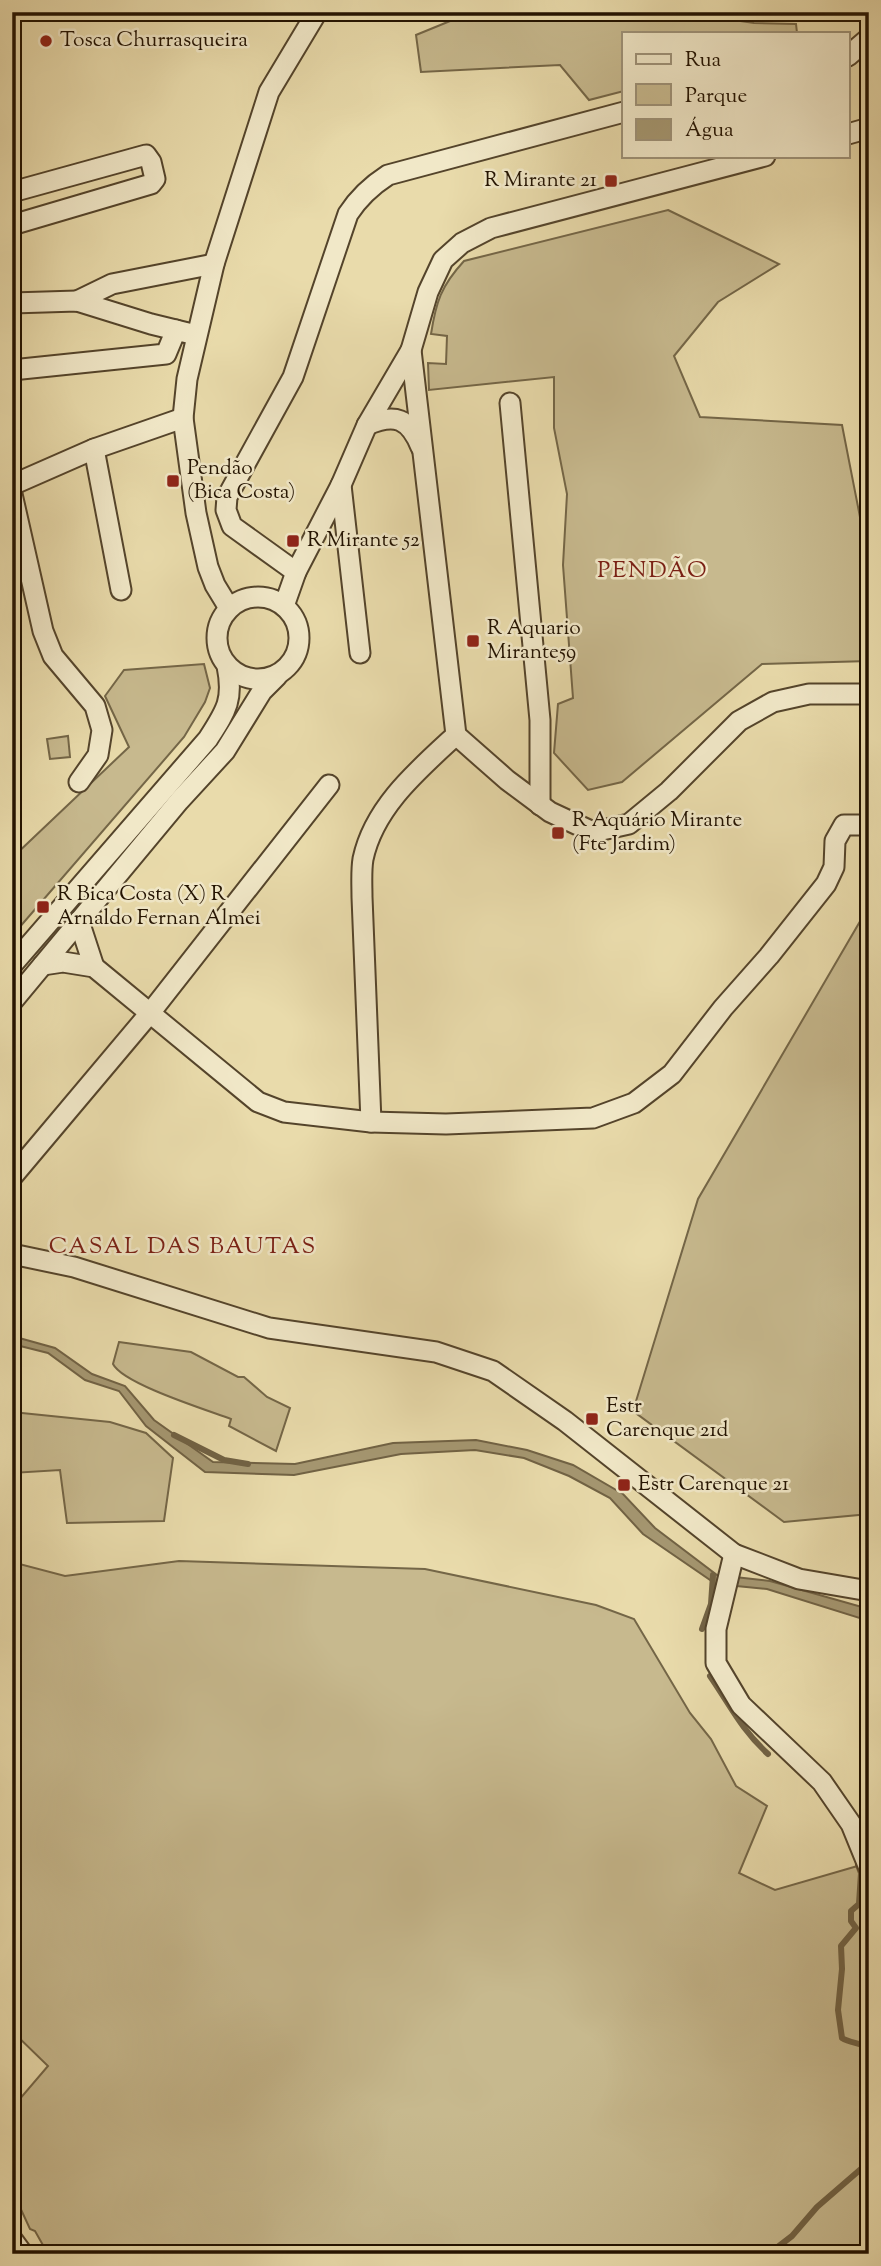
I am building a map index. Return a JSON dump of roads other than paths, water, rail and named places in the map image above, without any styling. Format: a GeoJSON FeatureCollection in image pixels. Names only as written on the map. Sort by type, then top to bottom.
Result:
{"type":"FeatureCollection","features":[{"type":"Feature","properties":{"kind":"street"},"geometry":{"type":"LineString","coordinates":[[229,608],[215,586],[208,567],[196,513],[183,418],[187,379],[214,264],[269,92],[317,12]]}},
{"type":"Feature","properties":{"kind":"street"},"geometry":{"type":"LineString","coordinates":[[254,144],[286,85],[332,12]]}},
{"type":"Feature","properties":{"kind":"street"},"geometry":{"type":"LineString","coordinates":[[850,53],[869,38]]}},
{"type":"Feature","properties":{"kind":"street"},"geometry":{"type":"LineString","coordinates":[[296,572],[232,526],[226,510],[227,497],[293,377],[348,214],[356,201],[388,175],[622,114]]}},
{"type":"Feature","properties":{"kind":"street"},"geometry":{"type":"LineString","coordinates":[[850,133],[869,128]]}},
{"type":"Feature","properties":{"kind":"street"},"geometry":{"type":"LineString","coordinates":[[12,192],[146,155],[151,162],[155,179],[151,184],[12,225]]}},
{"type":"Feature","properties":{"kind":"street"},"geometry":{"type":"LineString","coordinates":[[284,606],[296,572],[341,485],[367,425],[411,349],[428,292],[443,260],[462,243],[491,228],[757,158]]}},
{"type":"Feature","properties":{"kind":"street"},"geometry":{"type":"LineString","coordinates":[[77,301],[112,284],[214,264]]}},
{"type":"Feature","properties":{"kind":"street"},"geometry":{"type":"LineString","coordinates":[[107,309],[103,301],[112,284]]}},
{"type":"Feature","properties":{"kind":"street"},"geometry":{"type":"LineString","coordinates":[[12,303],[77,301],[196,335]]}},
{"type":"Feature","properties":{"kind":"street"},"geometry":{"type":"LineString","coordinates":[[12,370],[166,354],[176,330]]}},
{"type":"Feature","properties":{"kind":"street"},"geometry":{"type":"LineString","coordinates":[[411,349],[456,735],[540,805],[593,832],[629,824],[669,791],[738,721],[772,702],[809,694],[869,694]]}},
{"type":"Feature","properties":{"kind":"street"},"geometry":{"type":"LineString","coordinates":[[510,403],[540,720],[540,805]]}},
{"type":"Feature","properties":{"kind":"street"},"geometry":{"type":"LineString","coordinates":[[367,425],[384,417],[400,420],[415,434],[425,456]]}},
{"type":"Feature","properties":{"kind":"street"},"geometry":{"type":"LineString","coordinates":[[12,485],[94,449],[183,418]]}},
{"type":"Feature","properties":{"kind":"street"},"geometry":{"type":"LineString","coordinates":[[94,449],[121,590]]}},
{"type":"Feature","properties":{"kind":"street"},"geometry":{"type":"LineString","coordinates":[[341,485],[360,653]]}},
{"type":"Feature","properties":{"kind":"street"},"geometry":{"type":"LineString","coordinates":[[12,494],[43,631],[53,656],[95,706],[103,730],[98,755],[79,782]]}},
{"type":"Feature","properties":{"kind":"street"},"geometry":{"type":"LineString","coordinates":[[12,965],[208,739],[224,715],[230,698],[230,682],[227,666],[220,654],[218,630],[229,608],[250,598],[273,600],[284,606],[293,616],[299,643],[288,667],[262,691],[225,751],[179,801],[12,1002]]}},
{"type":"Feature","properties":{"kind":"street"},"geometry":{"type":"LineString","coordinates":[[227,666],[250,679],[263,680],[276,676]]}},
{"type":"Feature","properties":{"kind":"street"},"geometry":{"type":"LineString","coordinates":[[372,1122],[362,897],[363,861],[372,831],[380,816],[419,769],[456,735]]}},
{"type":"Feature","properties":{"kind":"street"},"geometry":{"type":"LineString","coordinates":[[12,1177],[150,1013],[330,785]]}},
{"type":"Feature","properties":{"kind":"street"},"geometry":{"type":"LineString","coordinates":[[43,964],[63,962],[94,967],[258,1102],[284,1112],[372,1122],[446,1124],[593,1118],[634,1103],[672,1074],[826,884],[834,867],[835,841],[844,825],[869,825]]}},
{"type":"Feature","properties":{"kind":"street"},"geometry":{"type":"LineString","coordinates":[[79,921],[94,967]]}},
{"type":"Feature","properties":{"kind":"street"},"geometry":{"type":"LineString","coordinates":[[12,1254],[74,1268],[269,1328],[436,1352],[493,1371],[565,1421],[731,1563],[799,1579],[869,1591]]}},
{"type":"Feature","properties":{"kind":"street"},"geometry":{"type":"LineString","coordinates":[[731,1563],[716,1629],[716,1663],[741,1705],[822,1782],[851,1824],[869,1868]]}},
{"type":"Feature","properties":{"kind":"street"},"geometry":{"type":"LineString","coordinates":[[12,2239],[23,2254]]}},
{"type":"Feature","properties":{"kind":"water"},"geometry":{"type":"Polygon","coordinates":[[[12,1336],[55,1348],[92,1374],[125,1386],[154,1420],[213,1462],[295,1464],[393,1443],[476,1440],[527,1450],[573,1465],[623,1494],[655,1528],[717,1575],[770,1581],[869,1609],[869,1621],[767,1589],[716,1584],[643,1534],[610,1498],[569,1476],[524,1458],[475,1450],[401,1454],[294,1475],[205,1472],[146,1426],[119,1391],[85,1380],[48,1353],[12,1344],[12,1336]]]}},
{"type":"Feature","properties":{"kind":"waterway"},"geometry":{"type":"LineString","coordinates":[[174,1435],[224,1460],[248,1464]]}},
{"type":"Feature","properties":{"kind":"waterway"},"geometry":{"type":"LineString","coordinates":[[702,1629],[711,1604],[713,1575]]}},
{"type":"Feature","properties":{"kind":"waterway"},"geometry":{"type":"LineString","coordinates":[[710,1676],[743,1726],[768,1754]]}},
{"type":"Feature","properties":{"kind":"waterway"},"geometry":{"type":"LineString","coordinates":[[858,1865],[861,1873],[859,1904],[851,1911],[851,1921],[856,1928],[841,1946],[838,2010],[842,2038],[869,2049]]}},
{"type":"Feature","properties":{"kind":"waterway"},"geometry":{"type":"LineString","coordinates":[[775,2254],[779,2246],[792,2236],[817,2207],[869,2162]]}},
{"type":"Feature","properties":{"kind":"place","name":"Tosca Churrasqueira"},"geometry":{"type":"Point","coordinates":[46,41]}},
{"type":"Feature","properties":{"kind":"place","name":"R Mirante 21"},"geometry":{"type":"Point","coordinates":[611,181]}},
{"type":"Feature","properties":{"kind":"place","name":"Pendão (Bica Costa)"},"geometry":{"type":"Point","coordinates":[173,481]}},
{"type":"Feature","properties":{"kind":"place","name":"R Mirante 52"},"geometry":{"type":"Point","coordinates":[293,541]}},
{"type":"Feature","properties":{"kind":"place","name":"R Aquario Mirante59"},"geometry":{"type":"Point","coordinates":[473,641]}},
{"type":"Feature","properties":{"kind":"place","name":"R Aquário Mirante (Fte Jardim)"},"geometry":{"type":"Point","coordinates":[558,833]}},
{"type":"Feature","properties":{"kind":"place","name":"R Bica Costa (X) R Arnaldo Fernan Almei"},"geometry":{"type":"Point","coordinates":[43,907]}},
{"type":"Feature","properties":{"kind":"place","name":"Estr Carenque 21d"},"geometry":{"type":"Point","coordinates":[592,1419]}},
{"type":"Feature","properties":{"kind":"place","name":"Estr Carenque 21"},"geometry":{"type":"Point","coordinates":[624,1485]}},
{"type":"Feature","properties":{"kind":"district","name":"PENDÃO"},"geometry":{"type":"Point","coordinates":[653,571]}},
{"type":"Feature","properties":{"kind":"district","name":"CASAL DAS BAUTAS"},"geometry":{"type":"Point","coordinates":[183,1247]}}]}
